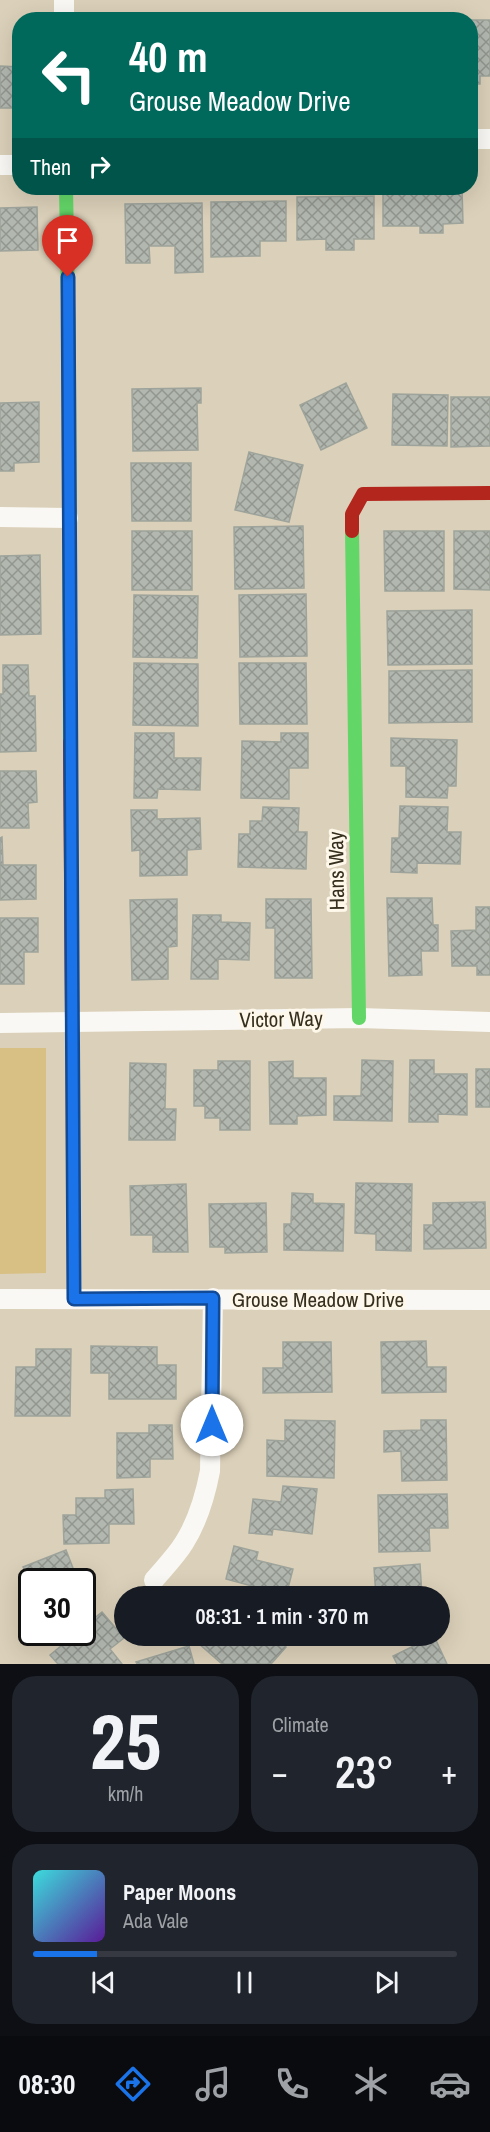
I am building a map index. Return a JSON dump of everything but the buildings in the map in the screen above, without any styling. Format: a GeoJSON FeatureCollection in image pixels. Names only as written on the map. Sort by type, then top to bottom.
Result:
{"type":"FeatureCollection","features":[{"type":"Feature","properties":{"kind":"street"},"geometry":{"type":"LineString","coordinates":[[66,195],[74,1299]]}},
{"type":"Feature","properties":{"kind":"street","name":"Hans Way"},"geometry":{"type":"LineString","coordinates":[[359,1018],[352,514],[363,494],[490,493]]}},
{"type":"Feature","properties":{"kind":"street"},"geometry":{"type":"LineString","coordinates":[[0,517],[68,518]]}},
{"type":"Feature","properties":{"kind":"street","name":"Victor Way"},"geometry":{"type":"LineString","coordinates":[[0,1023],[359,1018],[490,1022]]}},
{"type":"Feature","properties":{"kind":"street"},"geometry":{"type":"LineString","coordinates":[[154,1580],[183,1545],[196,1522],[205,1497],[210,1471],[213,1298]]}},
{"type":"Feature","properties":{"kind":"street","name":"Grouse Meadow Drive"},"geometry":{"type":"LineString","coordinates":[[0,1299],[490,1300]]}},
{"type":"Feature","properties":{"kind":"shaded area"},"geometry":{"type":"Polygon","coordinates":[[[0,1048],[46,1048],[46,1273],[0,1274],[0,1048]]]}},
{"type":"Feature","properties":{"kind":"traffic: fast"},"geometry":{"type":"LineString","coordinates":[[66,195],[70,742]]}},
{"type":"Feature","properties":{"kind":"traffic: fast"},"geometry":{"type":"LineString","coordinates":[[352,531],[359,1018]]}},
{"type":"Feature","properties":{"kind":"traffic: slow"},"geometry":{"type":"LineString","coordinates":[[72,1017],[74,1299]]}},
{"type":"Feature","properties":{"kind":"traffic: jam"},"geometry":{"type":"LineString","coordinates":[[352,531],[352,514],[363,494],[490,493]]}},
{"type":"Feature","properties":{"kind":"traffic: jam"},"geometry":{"type":"LineString","coordinates":[[70,742],[72,1017]]}},
{"type":"Feature","properties":{"kind":"route"},"geometry":{"type":"LineString","coordinates":[[68,277],[74,1299],[213,1298],[212,1425]]}}]}
